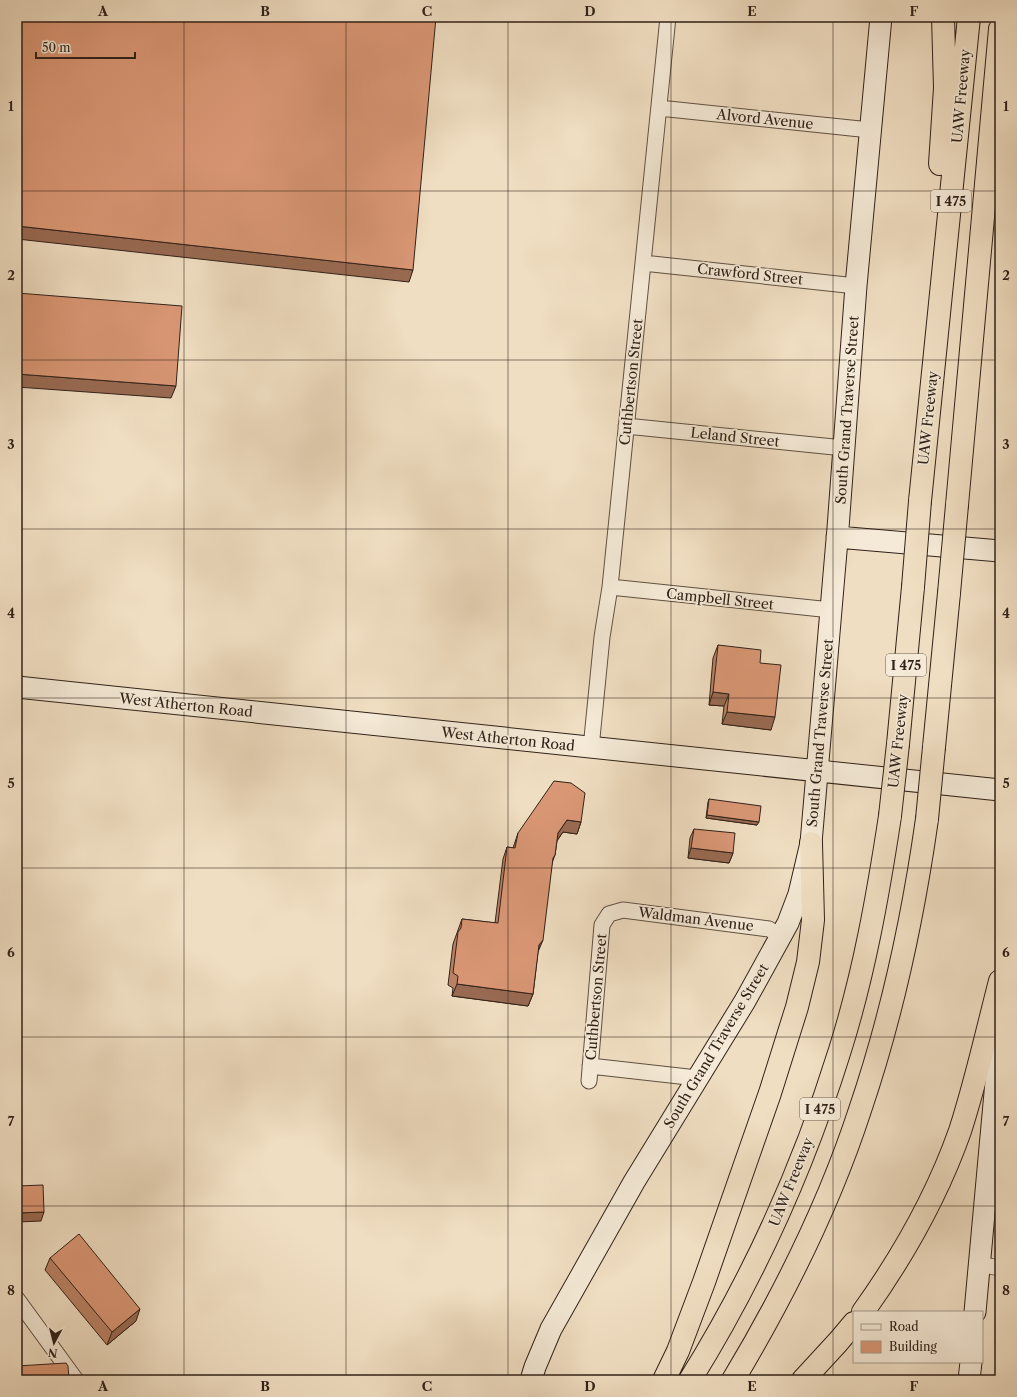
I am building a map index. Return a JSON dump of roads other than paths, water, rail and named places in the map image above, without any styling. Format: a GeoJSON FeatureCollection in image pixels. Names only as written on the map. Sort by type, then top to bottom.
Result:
{"type":"FeatureCollection","features":[{"type":"Feature","properties":{"kind":"highway"},"geometry":{"type":"LineString","coordinates":[[932,386],[936,234],[945,88],[943,17]]}},
{"type":"Feature","properties":{"kind":"highway","name":"UAW Freeway"},"geometry":{"type":"LineString","coordinates":[[690,1380],[730,1313],[769,1236],[797,1172],[826,1094],[840,1050],[861,973],[878,888],[890,816],[969,17]]}},
{"type":"Feature","properties":{"kind":"highway","name":"I 475"},"geometry":{"type":"LineString","coordinates":[[733,1380],[760,1335],[794,1268],[827,1196],[860,1111],[883,1036],[899,972],[915,897],[927,819],[1000,29]]}},
{"type":"Feature","properties":{"kind":"highway"},"geometry":{"type":"LineString","coordinates":[[966,405],[1000,178]]}},
{"type":"Feature","properties":{"kind":"highway"},"geometry":{"type":"LineString","coordinates":[[664,1380],[678,1351],[704,1282],[772,1086],[797,1008],[808,962],[813,920],[811,843]]}},
{"type":"Feature","properties":{"kind":"highway"},"geometry":{"type":"LineString","coordinates":[[863,1311],[886,1279],[913,1234],[948,1160],[972,1093],[1000,981]]}},
{"type":"Feature","properties":{"kind":"highway"},"geometry":{"type":"LineString","coordinates":[[803,1380],[853,1325]]}},
{"type":"Feature","properties":{"kind":"main road","name":"South Grand Traverse Street"},"geometry":{"type":"LineString","coordinates":[[531,1380],[541,1351],[551,1329],[634,1182],[744,1002],[788,923],[799,894],[811,843],[837,537],[856,286],[881,17]]}},
{"type":"Feature","properties":{"kind":"main road"},"geometry":{"type":"LineString","coordinates":[[837,537],[1000,551]]}},
{"type":"Feature","properties":{"kind":"main road","name":"West Atherton Road"},"geometry":{"type":"LineString","coordinates":[[17,687],[1000,790]]}},
{"type":"Feature","properties":{"kind":"main road"},"geometry":{"type":"LineString","coordinates":[[975,1311],[978,1264],[997,1108],[1000,1038]]}},
{"type":"Feature","properties":{"kind":"main road"},"geometry":{"type":"LineString","coordinates":[[969,1380],[971,1363]]}},
{"type":"Feature","properties":{"kind":"street","name":"Cuthbertson Street"},"geometry":{"type":"LineString","coordinates":[[591,748],[602,637],[610,587],[668,17]]}},
{"type":"Feature","properties":{"kind":"street","name":"Alvord Avenue"},"geometry":{"type":"LineString","coordinates":[[659,108],[870,130]]}},
{"type":"Feature","properties":{"kind":"street","name":"Crawford Street"},"geometry":{"type":"LineString","coordinates":[[644,263],[856,286]]}},
{"type":"Feature","properties":{"kind":"street","name":"Leland Street"},"geometry":{"type":"LineString","coordinates":[[626,426],[844,448]]}},
{"type":"Feature","properties":{"kind":"street","name":"Campbell Street"},"geometry":{"type":"LineString","coordinates":[[610,587],[831,610]]}},
{"type":"Feature","properties":{"kind":"street","name":"Waldman Avenue"},"geometry":{"type":"LineString","coordinates":[[609,914],[623,910],[769,929],[781,936]]}},
{"type":"Feature","properties":{"kind":"street","name":"Cuthbertson Street"},"geometry":{"type":"LineString","coordinates":[[609,914],[602,925],[590,1073],[697,1078]]}},
{"type":"Feature","properties":{"kind":"street"},"geometry":{"type":"LineString","coordinates":[[978,1264],[1000,1268]]}},
{"type":"Feature","properties":{"kind":"street"},"geometry":{"type":"LineString","coordinates":[[17,1299],[76,1380]]}}]}
